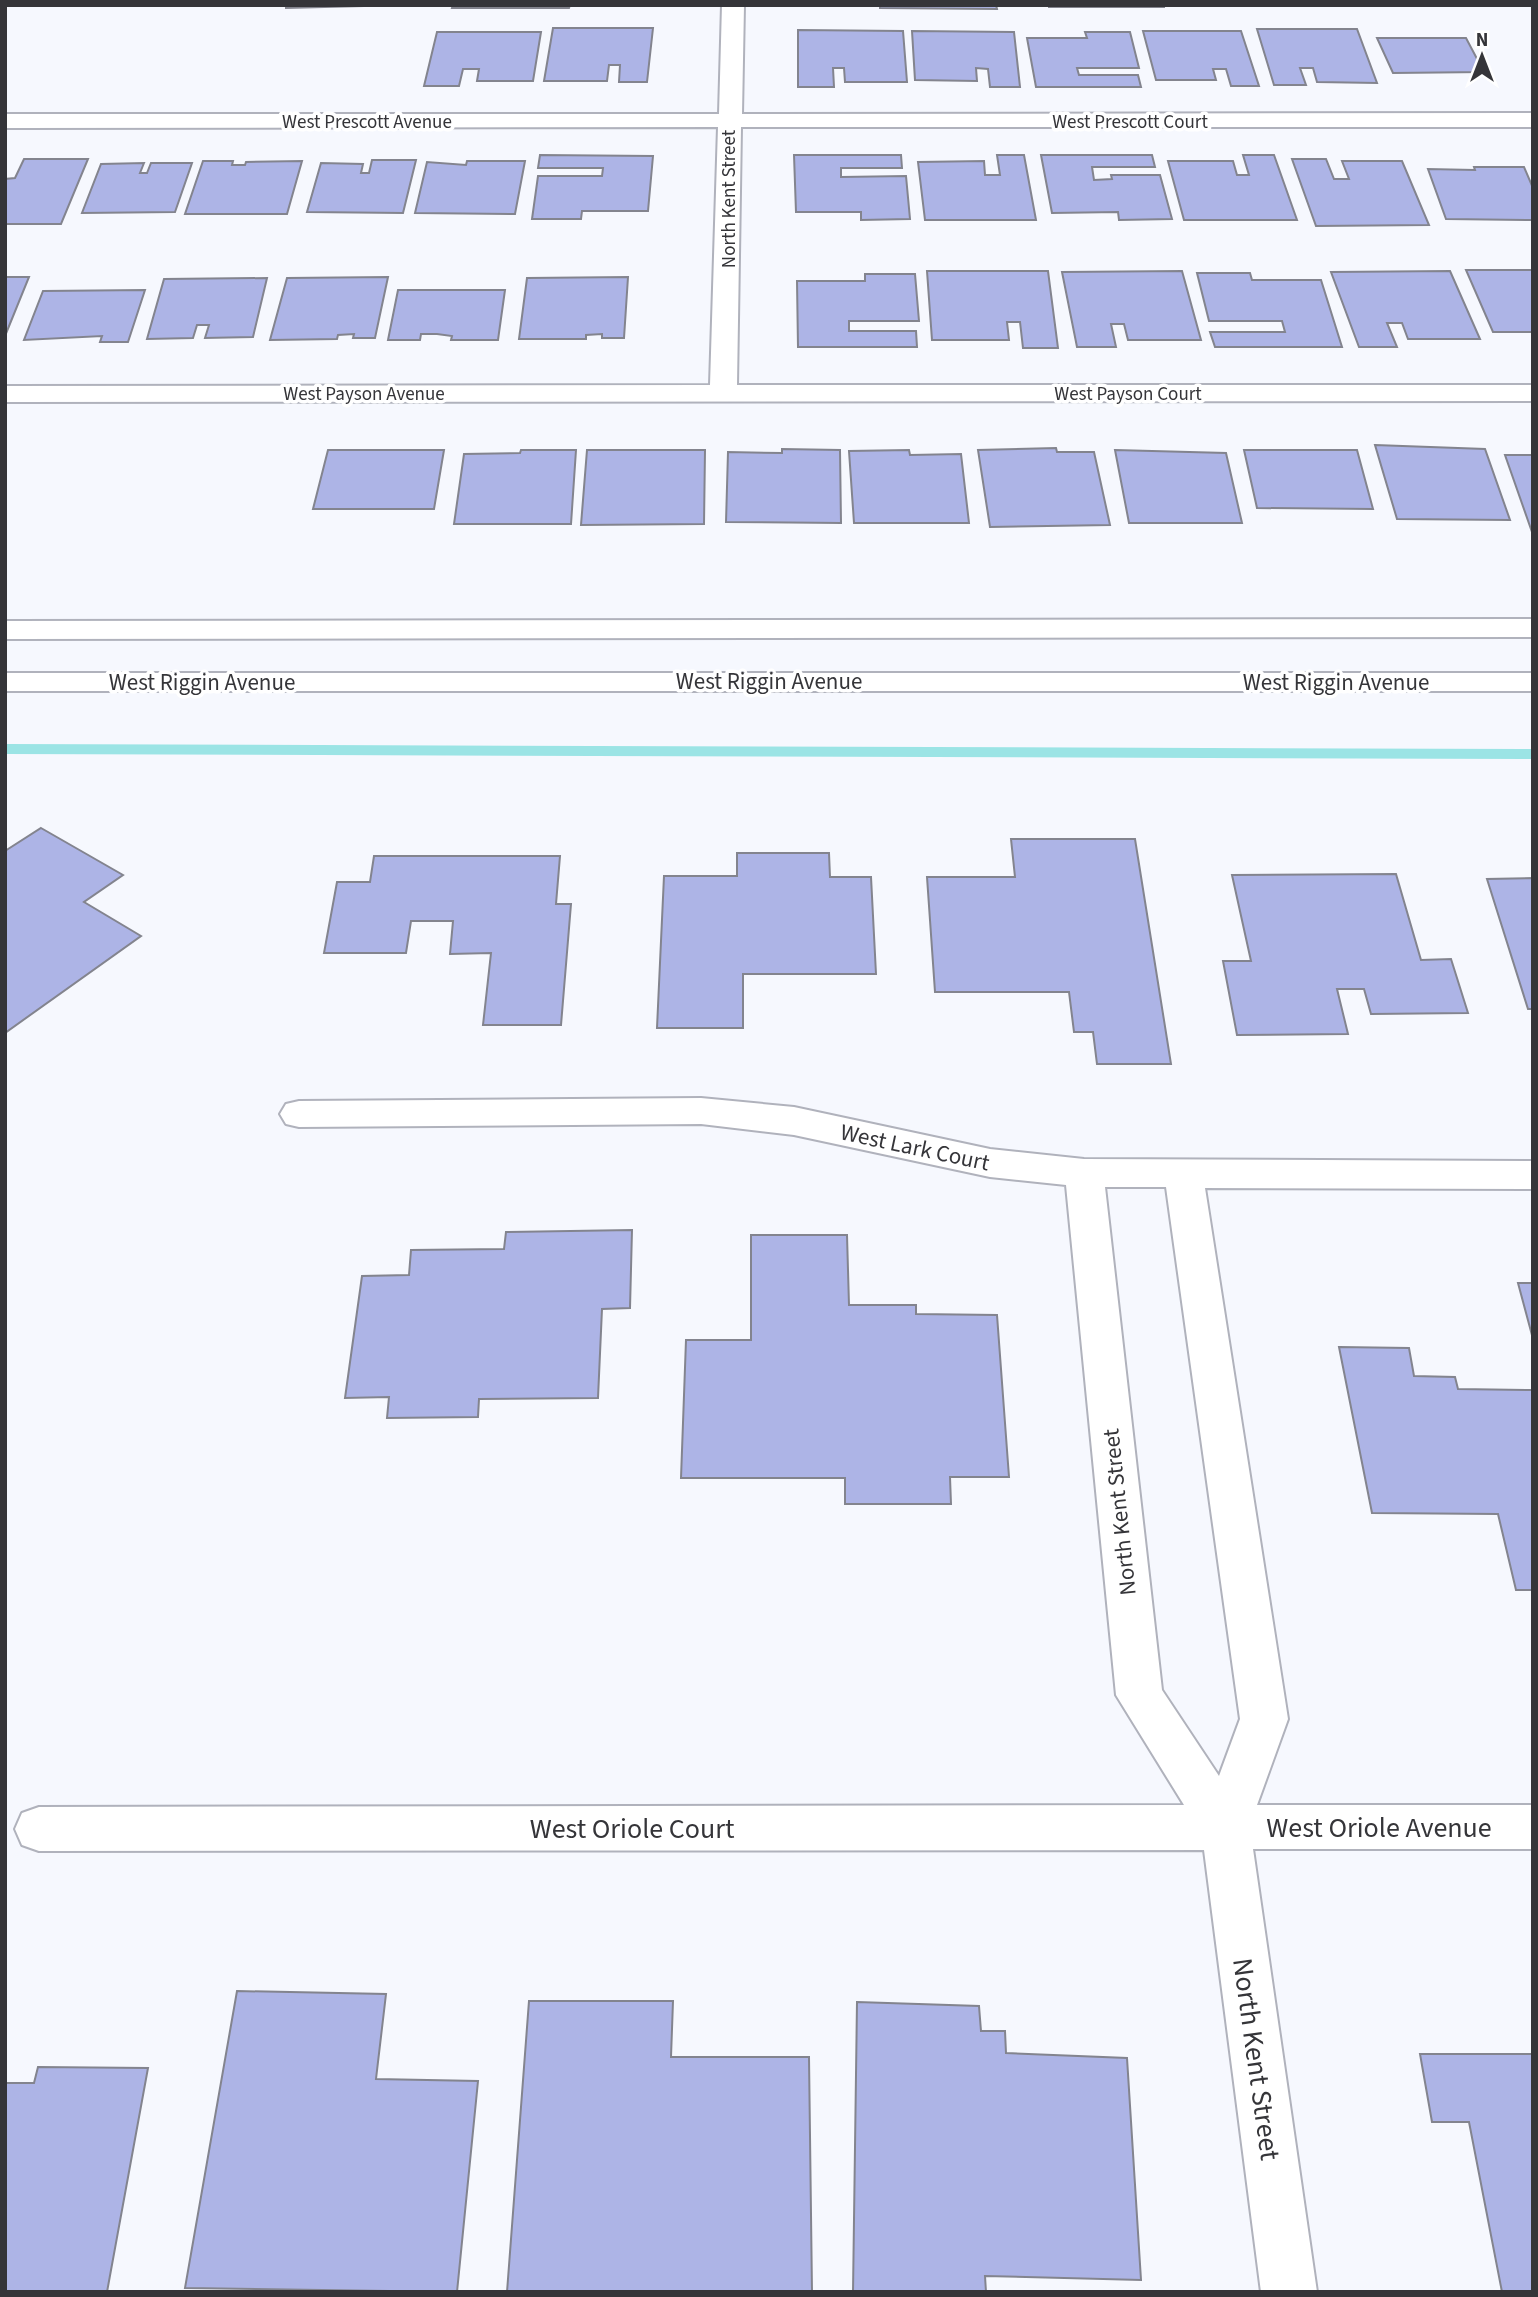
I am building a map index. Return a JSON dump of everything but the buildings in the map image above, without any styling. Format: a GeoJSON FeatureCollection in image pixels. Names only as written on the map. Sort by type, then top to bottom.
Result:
{"type":"FeatureCollection","features":[{"type":"Feature","properties":{"kind":"street","name":"North Kent Street"},"geometry":{"type":"LineString","coordinates":[[723,393],[731,173],[728,121],[733,5]]}},
{"type":"Feature","properties":{"kind":"street","name":"West Prescott Court"},"geometry":{"type":"LineString","coordinates":[[728,121],[1533,120]]}},
{"type":"Feature","properties":{"kind":"street","name":"West Prescott Avenue"},"geometry":{"type":"LineString","coordinates":[[5,121],[728,121]]}},
{"type":"Feature","properties":{"kind":"street","name":"West Payson Court"},"geometry":{"type":"LineString","coordinates":[[723,393],[1533,393]]}},
{"type":"Feature","properties":{"kind":"street","name":"West Payson Avenue"},"geometry":{"type":"LineString","coordinates":[[5,394],[723,393]]}},
{"type":"Feature","properties":{"kind":"street"},"geometry":{"type":"LineString","coordinates":[[12,632],[1533,628]]}},
{"type":"Feature","properties":{"kind":"street","name":"West Riggin Avenue"},"geometry":{"type":"LineString","coordinates":[[5,682],[1533,682]]}},
{"type":"Feature","properties":{"kind":"street","name":"West Lark Court"},"geometry":{"type":"LineString","coordinates":[[299,1114],[701,1111],[794,1121],[990,1163],[1084,1173],[1533,1175]]}},
{"type":"Feature","properties":{"kind":"street","name":"North Kent Street"},"geometry":{"type":"LineString","coordinates":[[1084,1173],[1139,1695],[1225,1826],[1289,2292]]}},
{"type":"Feature","properties":{"kind":"street","name":"North Kent Street"},"geometry":{"type":"LineString","coordinates":[[1183,1173],[1264,1719],[1225,1826]]}},
{"type":"Feature","properties":{"kind":"street","name":"West Oriole Avenue"},"geometry":{"type":"LineString","coordinates":[[1225,1826],[1533,1827]]}},
{"type":"Feature","properties":{"kind":"street","name":"West Oriole Court"},"geometry":{"type":"LineString","coordinates":[[39,1829],[1225,1826]]}},
{"type":"Feature","properties":{"kind":"waterway"},"geometry":{"type":"LineString","coordinates":[[5,749],[1533,754]]}}]}
